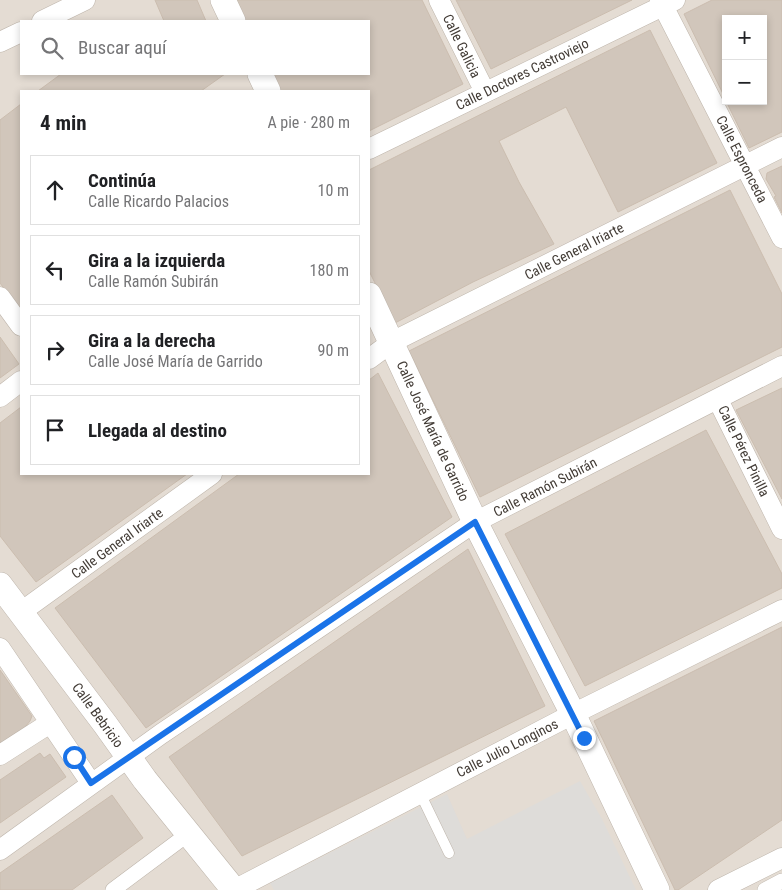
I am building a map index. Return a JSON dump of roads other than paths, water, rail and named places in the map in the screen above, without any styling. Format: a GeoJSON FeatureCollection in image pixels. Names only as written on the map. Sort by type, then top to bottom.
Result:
{"type":"FeatureCollection","features":[{"type":"Feature","properties":{"kind":"street"},"geometry":{"type":"LineString","coordinates":[[44,20],[85,0]]}},
{"type":"Feature","properties":{"kind":"street"},"geometry":{"type":"LineString","coordinates":[[223,0],[233,20]]}},
{"type":"Feature","properties":{"kind":"street","name":"Calle Galicia"},"geometry":{"type":"LineString","coordinates":[[439,0],[485,92]]}},
{"type":"Feature","properties":{"kind":"street","name":"Calle Doctores Castroviejo"},"geometry":{"type":"LineString","coordinates":[[370,149],[666,2]]}},
{"type":"Feature","properties":{"kind":"street","name":"Calle Espronceda"},"geometry":{"type":"LineString","coordinates":[[666,2],[782,238]]}},
{"type":"Feature","properties":{"kind":"street"},"geometry":{"type":"LineString","coordinates":[[0,42],[20,32]]}},
{"type":"Feature","properties":{"kind":"street"},"geometry":{"type":"LineString","coordinates":[[260,75],[268,90]]}},
{"type":"Feature","properties":{"kind":"street","name":"Calle General Iriarte"},"geometry":{"type":"LineString","coordinates":[[370,358],[392,342],[782,147]]}},
{"type":"Feature","properties":{"kind":"street"},"geometry":{"type":"LineString","coordinates":[[0,297],[20,325]]}},
{"type":"Feature","properties":{"kind":"street","name":"Calle José María de Garrido"},"geometry":{"type":"LineString","coordinates":[[370,297],[475,522],[573,714],[657,890]]}},
{"type":"Feature","properties":{"kind":"street","name":"Calle Ramón Subirán"},"geometry":{"type":"LineString","coordinates":[[0,850],[128,757],[475,522],[782,366]]}},
{"type":"Feature","properties":{"kind":"street"},"geometry":{"type":"LineString","coordinates":[[0,397],[20,382]]}},
{"type":"Feature","properties":{"kind":"street","name":"Calle Pérez Pinilla"},"geometry":{"type":"LineString","coordinates":[[718,400],[782,529]]}},
{"type":"Feature","properties":{"kind":"street","name":"Calle General Iriarte"},"geometry":{"type":"LineString","coordinates":[[21,612],[211,475]]}},
{"type":"Feature","properties":{"kind":"street","name":"Calle Bebricio"},"geometry":{"type":"LineString","coordinates":[[0,585],[145,780],[234,890]]}},
{"type":"Feature","properties":{"kind":"street","name":"Calle Julio Longinos"},"geometry":{"type":"LineString","coordinates":[[234,890],[573,714],[782,610]]}},
{"type":"Feature","properties":{"kind":"street"},"geometry":{"type":"LineString","coordinates":[[0,648],[91,783]]}},
{"type":"Feature","properties":{"kind":"street"},"geometry":{"type":"LineString","coordinates":[[0,755],[50,723]]}},
{"type":"Feature","properties":{"kind":"street"},"geometry":{"type":"LineString","coordinates":[[113,890],[188,834]]}},
{"type":"Feature","properties":{"kind":"street"},"geometry":{"type":"LineString","coordinates":[[718,890],[782,858]]}},
{"type":"Feature","properties":{"kind":"street"},"geometry":{"type":"LineString","coordinates":[[765,890],[782,881]]}},
{"type":"Feature","properties":{"kind":"lane"},"geometry":{"type":"LineString","coordinates":[[420,793],[449,853]]}}]}
